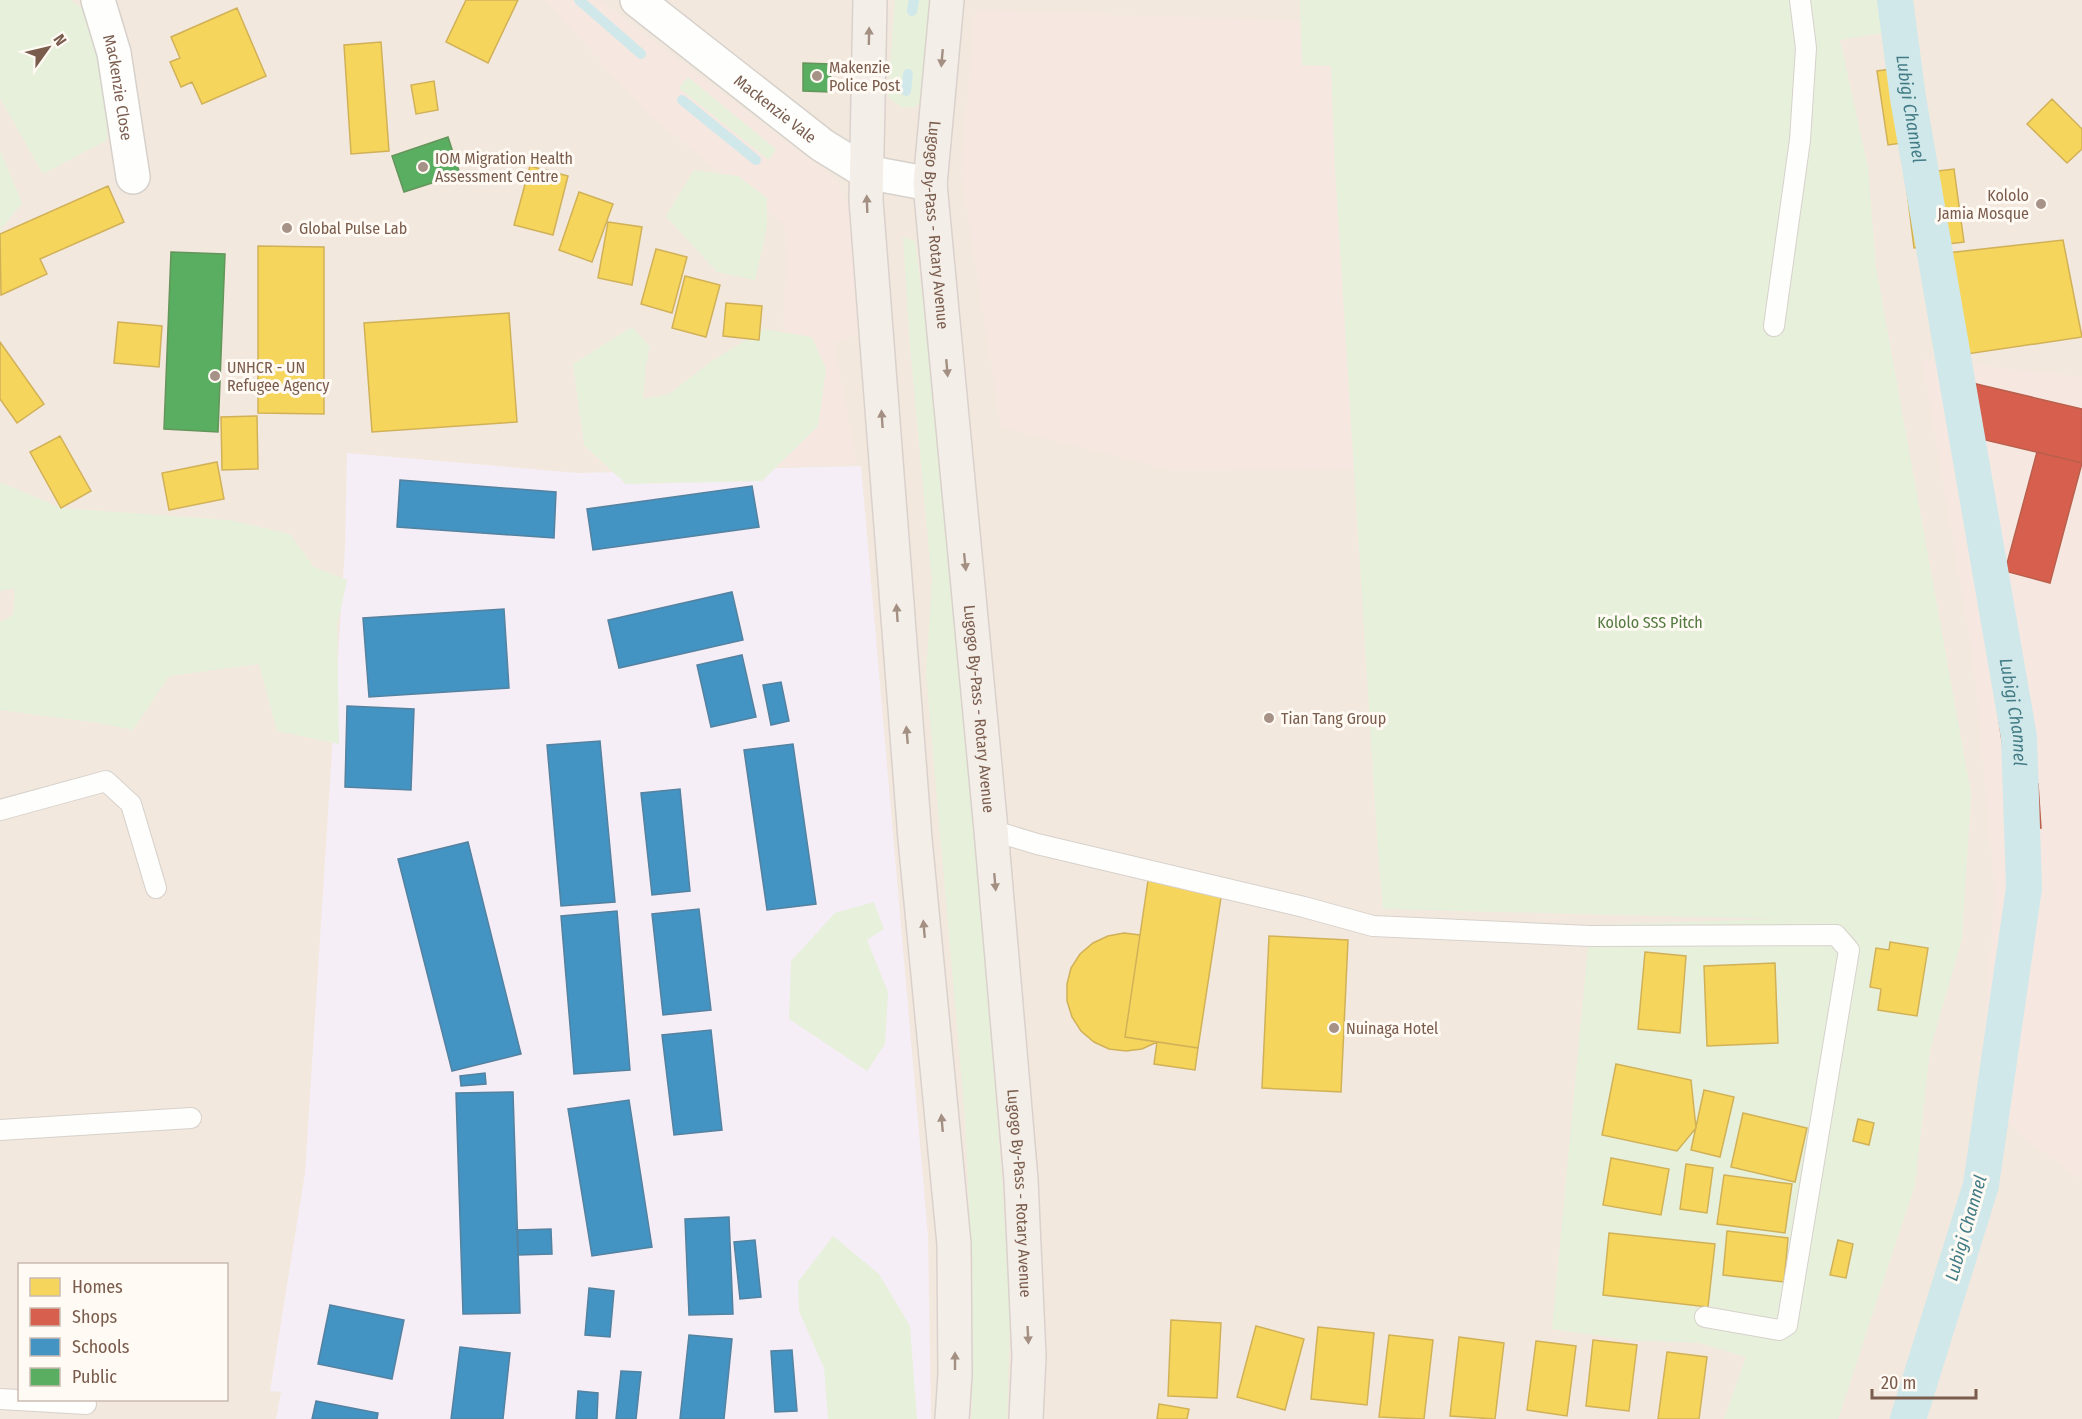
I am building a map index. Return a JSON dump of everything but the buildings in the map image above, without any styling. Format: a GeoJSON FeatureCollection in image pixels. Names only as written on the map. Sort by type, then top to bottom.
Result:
{"type":"FeatureCollection","features":[{"type":"Feature","properties":{"kind":"main road"},"geometry":{"type":"LineString","coordinates":[[870,0],[868,237],[915,839],[954,1244],[955,1375],[952,1419]]}},
{"type":"Feature","properties":{"kind":"main road","name":"Lugogo By-Pass - Rotary Avenue"},"geometry":{"type":"LineString","coordinates":[[947,0],[930,184],[991,830],[1025,1234],[1029,1356],[1026,1419]]}},
{"type":"Feature","properties":{"kind":"street","name":"Mackenzie Close"},"geometry":{"type":"LineString","coordinates":[[98,0],[114,53],[133,177]]}},
{"type":"Feature","properties":{"kind":"street","name":"Mackenzie Vale"},"geometry":{"type":"LineString","coordinates":[[637,0],[822,145],[867,172],[930,184]]}},
{"type":"Feature","properties":{"kind":"lane"},"geometry":{"type":"LineString","coordinates":[[1774,326],[1800,140],[1806,48],[1800,0]]}},
{"type":"Feature","properties":{"kind":"lane"},"geometry":{"type":"LineString","coordinates":[[0,810],[106,781],[131,804],[156,888]]}},
{"type":"Feature","properties":{"kind":"lane"},"geometry":{"type":"LineString","coordinates":[[991,830],[1373,926],[1590,936],[1836,935],[1849,950],[1787,1325],[1779,1330],[1705,1317]]}},
{"type":"Feature","properties":{"kind":"lane"},"geometry":{"type":"LineString","coordinates":[[0,1130],[190,1118]]}},
{"type":"Feature","properties":{"kind":"lane"},"geometry":{"type":"LineString","coordinates":[[0,1399],[18,1400]]}},
{"type":"Feature","properties":{"kind":"lane"},"geometry":{"type":"LineString","coordinates":[[34,1401],[86,1404]]}},
{"type":"Feature","properties":{"kind":"shaded area"},"geometry":{"type":"Polygon","coordinates":[[[0,0],[2082,0],[2082,1419],[0,1419],[0,0]]]}},
{"type":"Feature","properties":{"kind":"shaded area"},"geometry":{"type":"Polygon","coordinates":[[[545,0],[600,0],[838,181],[854,220],[854,255],[862,334],[834,343],[857,464],[776,467],[786,268],[785,225],[650,116],[545,0]]]}},
{"type":"Feature","properties":{"kind":"shaded area"},"geometry":{"type":"Polygon","coordinates":[[[975,10],[1301,21],[1303,65],[1331,66],[1354,469],[1174,471],[1001,427],[961,173],[975,10]]]}},
{"type":"Feature","properties":{"kind":"shaded area"},"geometry":{"type":"Polygon","coordinates":[[[1922,359],[2082,377],[2082,1180],[2028,1142],[1980,1095],[1995,892],[1973,657],[1922,359]]]}},
{"type":"Feature","properties":{"kind":"shaded area"},"geometry":{"type":"Polygon","coordinates":[[[347,453],[578,473],[861,466],[928,1236],[931,1419],[276,1419],[281,1392],[270,1391],[305,1173],[345,547],[347,453]]]}},
{"type":"Feature","properties":{"kind":"green space"},"geometry":{"type":"Polygon","coordinates":[[[0,0],[70,0],[105,25],[107,140],[43,174],[0,98],[0,0]]]}},
{"type":"Feature","properties":{"kind":"green space"},"geometry":{"type":"Polygon","coordinates":[[[895,0],[933,0],[928,95],[915,107],[903,108],[888,97],[895,0]]]}},
{"type":"Feature","properties":{"kind":"green space","name":"Kololo SSS Pitch"},"geometry":{"type":"Polygon","coordinates":[[[1300,0],[1878,0],[1882,33],[1840,40],[1868,167],[1876,267],[1971,794],[1962,939],[1930,1050],[1915,1185],[1838,1419],[1724,1419],[1746,1357],[1700,1343],[1628,1340],[1552,1329],[1590,925],[1777,919],[1383,909],[1335,168],[1331,66],[1302,65],[1300,0]]]}},
{"type":"Feature","properties":{"kind":"green space"},"geometry":{"type":"Polygon","coordinates":[[[688,77],[776,149],[769,160],[679,88],[688,77]]]}},
{"type":"Feature","properties":{"kind":"green space"},"geometry":{"type":"Polygon","coordinates":[[[0,150],[22,203],[0,230],[0,150]]]}},
{"type":"Feature","properties":{"kind":"green space"},"geometry":{"type":"Polygon","coordinates":[[[694,170],[738,176],[767,198],[767,227],[755,280],[717,272],[666,216],[694,170]]]}},
{"type":"Feature","properties":{"kind":"green space"},"geometry":{"type":"Polygon","coordinates":[[[903,237],[915,241],[927,332],[985,954],[1010,1316],[1007,1419],[972,1419],[972,1273],[965,1118],[926,673],[932,582],[910,346],[903,237]]]}},
{"type":"Feature","properties":{"kind":"green space"},"geometry":{"type":"Polygon","coordinates":[[[632,327],[650,347],[643,399],[669,394],[712,361],[763,329],[812,337],[826,369],[818,426],[762,481],[626,484],[584,445],[573,364],[632,327]]]}},
{"type":"Feature","properties":{"kind":"green space"},"geometry":{"type":"Polygon","coordinates":[[[0,482],[61,508],[229,520],[290,534],[314,567],[347,580],[337,626],[339,744],[277,731],[259,664],[169,676],[133,730],[99,723],[0,710],[0,622],[13,615],[15,588],[0,591],[0,482]]]}},
{"type":"Feature","properties":{"kind":"green space"},"geometry":{"type":"Polygon","coordinates":[[[874,902],[884,929],[867,940],[888,992],[885,1044],[867,1071],[789,1019],[791,961],[835,913],[874,902]]]}},
{"type":"Feature","properties":{"kind":"green space"},"geometry":{"type":"Polygon","coordinates":[[[833,1236],[879,1274],[910,1326],[917,1419],[828,1419],[824,1368],[799,1311],[798,1282],[833,1236]]]}},
{"type":"Feature","properties":{"kind":"waterway"},"geometry":{"type":"LineString","coordinates":[[579,0],[641,54]]}},
{"type":"Feature","properties":{"kind":"waterway"},"geometry":{"type":"LineString","coordinates":[[912,11],[914,0]]}},
{"type":"Feature","properties":{"kind":"waterway","name":"Lubigi Channel"},"geometry":{"type":"LineString","coordinates":[[1895,0],[1908,98],[2019,737],[2024,888],[1981,1185],[1908,1419]]}},
{"type":"Feature","properties":{"kind":"waterway"},"geometry":{"type":"LineString","coordinates":[[906,91],[908,74]]}},
{"type":"Feature","properties":{"kind":"waterway"},"geometry":{"type":"LineString","coordinates":[[682,100],[756,160]]}},
{"type":"Feature","properties":{"kind":"place","name":"Makenzie Police Post"},"geometry":{"type":"Point","coordinates":[817,76]}},
{"type":"Feature","properties":{"kind":"place","name":"IOM Migration Health Assessment Centre"},"geometry":{"type":"Point","coordinates":[423,167]}},
{"type":"Feature","properties":{"kind":"place","name":"Kololo Jamia Mosque"},"geometry":{"type":"Point","coordinates":[2041,204]}},
{"type":"Feature","properties":{"kind":"place","name":"Global Pulse Lab"},"geometry":{"type":"Point","coordinates":[287,228]}},
{"type":"Feature","properties":{"kind":"place","name":"UNHCR - UN Refugee Agency"},"geometry":{"type":"Point","coordinates":[215,376]}},
{"type":"Feature","properties":{"kind":"place","name":"Tian Tang Group"},"geometry":{"type":"Point","coordinates":[1269,718]}},
{"type":"Feature","properties":{"kind":"place","name":"Nuinaga Hotel"},"geometry":{"type":"Point","coordinates":[1334,1028]}}]}
